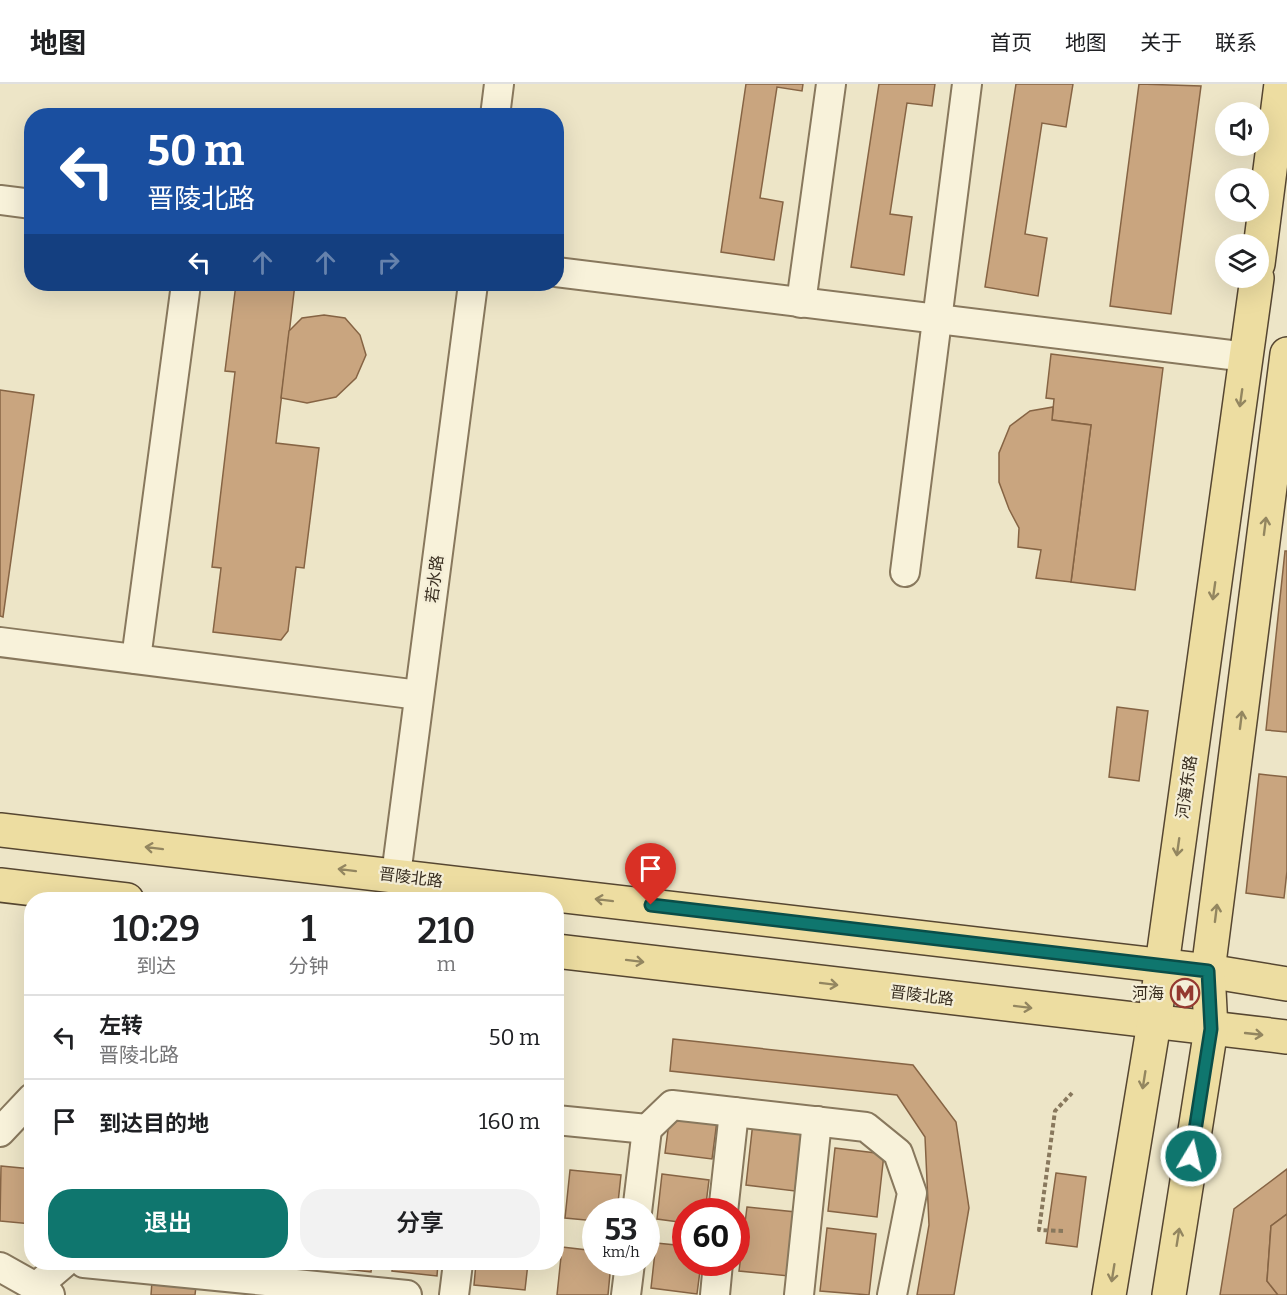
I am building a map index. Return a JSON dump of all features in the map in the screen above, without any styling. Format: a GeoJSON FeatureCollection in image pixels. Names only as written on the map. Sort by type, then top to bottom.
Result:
{"type":"FeatureCollection","features":[{"type":"Feature","properties":{"kind":"main road"},"geometry":{"type":"LineString","coordinates":[[1262,234],[1281,84]]}},
{"type":"Feature","properties":{"kind":"main road","name":"河海东路"},"geometry":{"type":"LineString","coordinates":[[1110,1295],[1154,1023],[1256,288]]}},
{"type":"Feature","properties":{"kind":"main road"},"geometry":{"type":"LineString","coordinates":[[1169,1295],[1211,1029],[1208,971],[1284,405],[1287,354]]}},
{"type":"Feature","properties":{"kind":"main road","name":"晋陵北路"},"geometry":{"type":"LineString","coordinates":[[0,830],[539,892]]}},
{"type":"Feature","properties":{"kind":"main road"},"geometry":{"type":"LineString","coordinates":[[0,885],[59,892]]}},
{"type":"Feature","properties":{"kind":"main road","name":"晋陵北路"},"geometry":{"type":"LineString","coordinates":[[564,895],[1208,971],[1287,984]]}},
{"type":"Feature","properties":{"kind":"main road","name":"晋陵北路"},"geometry":{"type":"LineString","coordinates":[[564,952],[1287,1037]]}},
{"type":"Feature","properties":{"kind":"lane"},"geometry":{"type":"LineString","coordinates":[[496,108],[499,84]]}},
{"type":"Feature","properties":{"kind":"lane"},"geometry":{"type":"LineString","coordinates":[[801,303],[831,84]]}},
{"type":"Feature","properties":{"kind":"lane"},"geometry":{"type":"LineString","coordinates":[[905,572],[968,84]]}},
{"type":"Feature","properties":{"kind":"lane"},"geometry":{"type":"LineString","coordinates":[[0,200],[24,203]]}},
{"type":"Feature","properties":{"kind":"lane"},"geometry":{"type":"LineString","coordinates":[[564,273],[1247,357]]}},
{"type":"Feature","properties":{"kind":"lane"},"geometry":{"type":"LineString","coordinates":[[136,659],[185,291]]}},
{"type":"Feature","properties":{"kind":"lane","name":"若水路"},"geometry":{"type":"LineString","coordinates":[[396,875],[472,291]]}},
{"type":"Feature","properties":{"kind":"lane"},"geometry":{"type":"LineString","coordinates":[[0,642],[419,695]]}},
{"type":"Feature","properties":{"kind":"lane"},"geometry":{"type":"LineString","coordinates":[[639,1198],[647,1129],[672,1105],[866,1127],[898,1153],[912,1193],[892,1295]]}},
{"type":"Feature","properties":{"kind":"lane"},"geometry":{"type":"LineString","coordinates":[[0,1132],[24,1106]]}},
{"type":"Feature","properties":{"kind":"lane"},"geometry":{"type":"LineString","coordinates":[[725,1198],[734,1112]]}},
{"type":"Feature","properties":{"kind":"lane"},"geometry":{"type":"LineString","coordinates":[[564,1121],[647,1129]]}},
{"type":"Feature","properties":{"kind":"lane"},"geometry":{"type":"LineString","coordinates":[[799,1295],[817,1121]]}},
{"type":"Feature","properties":{"kind":"lane"},"geometry":{"type":"LineString","coordinates":[[0,1267],[43,1291],[59,1270]]}},
{"type":"Feature","properties":{"kind":"lane"},"geometry":{"type":"LineString","coordinates":[[155,1270],[407,1295]]}},
{"type":"Feature","properties":{"kind":"lane"},"geometry":{"type":"LineString","coordinates":[[454,1295],[457,1270]]}},
{"type":"Feature","properties":{"kind":"lane"},"geometry":{"type":"LineString","coordinates":[[626,1295],[628,1276]]}},
{"type":"Feature","properties":{"kind":"lane"},"geometry":{"type":"LineString","coordinates":[[715,1295],[717,1276]]}},
{"type":"Feature","properties":{"kind":"path"},"geometry":{"type":"LineString","coordinates":[[1063,1231],[1040,1230],[1055,1111],[1072,1093]]}},
{"type":"Feature","properties":{"kind":"building"},"geometry":{"type":"Polygon","coordinates":[[[746,84],[803,84],[802,91],[777,87],[760,198],[783,202],[774,260],[721,252],[746,84]]]}},
{"type":"Feature","properties":{"kind":"building"},"geometry":{"type":"Polygon","coordinates":[[[879,84],[935,84],[932,106],[907,103],[890,214],[912,217],[904,275],[851,267],[879,84]]]}},
{"type":"Feature","properties":{"kind":"building"},"geometry":{"type":"Polygon","coordinates":[[[1016,84],[1073,84],[1066,127],[1042,123],[1025,234],[1047,238],[1038,296],[985,287],[1016,84]]]}},
{"type":"Feature","properties":{"kind":"building"},"geometry":{"type":"Polygon","coordinates":[[[1139,84],[1201,86],[1171,314],[1110,306],[1139,84]]]}},
{"type":"Feature","properties":{"kind":"building"},"geometry":{"type":"Polygon","coordinates":[[[235,291],[294,291],[276,443],[319,448],[304,568],[296,567],[288,631],[281,640],[213,632],[221,568],[212,567],[235,372],[225,371],[235,291]]]}},
{"type":"Feature","properties":{"kind":"building"},"geometry":{"type":"Polygon","coordinates":[[[324,315],[345,318],[360,335],[366,355],[356,378],[336,397],[307,403],[281,398],[289,331],[302,318],[324,315]]]}},
{"type":"Feature","properties":{"kind":"building"},"geometry":{"type":"Polygon","coordinates":[[[1051,354],[1163,368],[1135,590],[1071,582],[1091,425],[1052,420],[1054,399],[1046,398],[1051,354]]]}},
{"type":"Feature","properties":{"kind":"building"},"geometry":{"type":"Polygon","coordinates":[[[0,390],[34,395],[3,617],[0,616],[0,390]]]}},
{"type":"Feature","properties":{"kind":"building"},"geometry":{"type":"Polygon","coordinates":[[[1053,407],[1052,420],[1091,425],[1071,582],[1036,578],[1041,550],[1018,547],[1019,528],[999,482],[999,453],[1010,426],[1030,411],[1053,407]]]}},
{"type":"Feature","properties":{"kind":"building"},"geometry":{"type":"Polygon","coordinates":[[[1285,551],[1287,551],[1287,732],[1266,730],[1285,551]]]}},
{"type":"Feature","properties":{"kind":"building"},"geometry":{"type":"Polygon","coordinates":[[[1117,707],[1148,711],[1139,781],[1109,777],[1117,707]]]}},
{"type":"Feature","properties":{"kind":"building"},"geometry":{"type":"Polygon","coordinates":[[[1259,774],[1287,777],[1287,871],[1284,898],[1246,893],[1259,774]]]}},
{"type":"Feature","properties":{"kind":"building"},"geometry":{"type":"Polygon","coordinates":[[[673,1039],[913,1065],[956,1122],[969,1208],[954,1295],[917,1295],[929,1225],[925,1137],[897,1095],[670,1071],[673,1039]]]}},
{"type":"Feature","properties":{"kind":"building"},"geometry":{"type":"Polygon","coordinates":[[[671,1107],[718,1113],[712,1159],[665,1153],[671,1107]]]}},
{"type":"Feature","properties":{"kind":"building"},"geometry":{"type":"Polygon","coordinates":[[[753,1122],[802,1127],[795,1191],[746,1185],[753,1122]]]}},
{"type":"Feature","properties":{"kind":"building"},"geometry":{"type":"Polygon","coordinates":[[[835,1148],[884,1154],[877,1217],[828,1211],[835,1148]]]}},
{"type":"Feature","properties":{"kind":"building"},"geometry":{"type":"Polygon","coordinates":[[[1,1166],[24,1168],[24,1223],[0,1221],[1,1166]]]}},
{"type":"Feature","properties":{"kind":"building"},"geometry":{"type":"Polygon","coordinates":[[[1287,1169],[1287,1214],[1271,1226],[1267,1281],[1278,1295],[1220,1295],[1234,1209],[1287,1169]]]}},
{"type":"Feature","properties":{"kind":"building"},"geometry":{"type":"Polygon","coordinates":[[[570,1170],[621,1175],[619,1198],[582,1198],[582,1220],[565,1218],[570,1170]]]}},
{"type":"Feature","properties":{"kind":"building"},"geometry":{"type":"Polygon","coordinates":[[[1056,1173],[1086,1177],[1077,1247],[1046,1243],[1056,1173]]]}},
{"type":"Feature","properties":{"kind":"building"},"geometry":{"type":"Polygon","coordinates":[[[662,1174],[709,1180],[707,1198],[672,1198],[672,1221],[660,1219],[662,1174]]]}},
{"type":"Feature","properties":{"kind":"building"},"geometry":{"type":"Polygon","coordinates":[[[750,1207],[796,1212],[789,1276],[750,1272],[750,1207]]]}},
{"type":"Feature","properties":{"kind":"building"},"geometry":{"type":"Polygon","coordinates":[[[1287,1214],[1287,1295],[1278,1295],[1267,1281],[1271,1226],[1287,1214]]]}},
{"type":"Feature","properties":{"kind":"building"},"geometry":{"type":"Polygon","coordinates":[[[827,1228],[876,1234],[869,1295],[820,1291],[827,1228]]]}},
{"type":"Feature","properties":{"kind":"building"},"geometry":{"type":"Polygon","coordinates":[[[660,1243],[672,1245],[672,1276],[699,1276],[697,1294],[651,1288],[652,1276],[660,1276],[660,1243]]]}},
{"type":"Feature","properties":{"kind":"building"},"geometry":{"type":"Polygon","coordinates":[[[564,1247],[582,1249],[582,1276],[610,1276],[608,1295],[557,1295],[560,1270],[564,1270],[564,1247]]]}},
{"type":"Feature","properties":{"kind":"building"},"geometry":{"type":"Polygon","coordinates":[[[392,1270],[437,1270],[437,1276],[392,1270]]]}},
{"type":"Feature","properties":{"kind":"building"},"geometry":{"type":"Polygon","coordinates":[[[475,1270],[527,1270],[525,1290],[474,1285],[475,1270]]]}},
{"type":"Feature","properties":{"kind":"building"},"geometry":{"type":"Polygon","coordinates":[[[152,1281],[196,1286],[195,1295],[151,1295],[152,1281]]]}},
{"type":"Feature","properties":{"kind":"place","name":"河海"},"geometry":{"type":"Point","coordinates":[1185,993]}},
{"type":"Feature","properties":{"kind":"route"},"geometry":{"type":"LineString","coordinates":[[651,905],[1208,971],[1211,1029],[1191,1156]]}}]}
